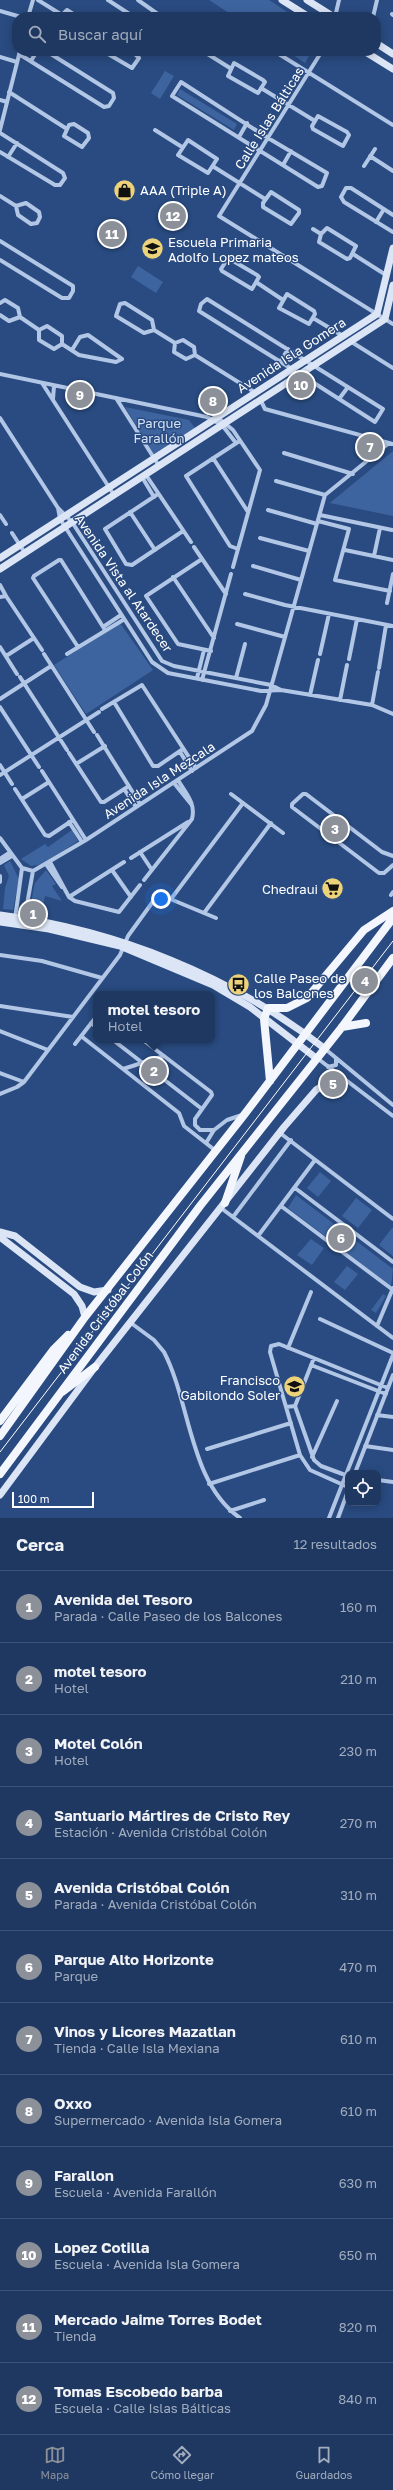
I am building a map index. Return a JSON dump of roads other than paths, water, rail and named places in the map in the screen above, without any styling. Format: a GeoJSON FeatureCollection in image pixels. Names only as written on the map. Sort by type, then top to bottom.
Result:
{"type":"FeatureCollection","features":[{"type":"Feature","properties":{"kind":"main road"},"geometry":{"type":"LineString","coordinates":[[270,1081],[264,1019],[268,1008],[287,1008],[307,998],[364,930],[393,911]]}},
{"type":"Feature","properties":{"kind":"main road","name":"Avenida Cristóbal Colón"},"geometry":{"type":"LineString","coordinates":[[0,1436],[83,1320],[244,1115],[393,918]]}},
{"type":"Feature","properties":{"kind":"main road","name":"Avenida Cristóbal Colón"},"geometry":{"type":"LineString","coordinates":[[0,1474],[243,1150],[342,1027],[393,958]]}},
{"type":"Feature","properties":{"kind":"main road"},"geometry":{"type":"LineString","coordinates":[[342,1027],[366,1024]]}},
{"type":"Feature","properties":{"kind":"main road"},"geometry":{"type":"LineString","coordinates":[[223,1205],[243,1150]]}},
{"type":"Feature","properties":{"kind":"main road"},"geometry":{"type":"LineString","coordinates":[[0,1421],[54,1349],[83,1320]]}},
{"type":"Feature","properties":{"kind":"main road"},"geometry":{"type":"LineString","coordinates":[[57,1396],[95,1367]]}},
{"type":"Feature","properties":{"kind":"street"},"geometry":{"type":"LineString","coordinates":[[29,12],[33,0]]}},
{"type":"Feature","properties":{"kind":"street"},"geometry":{"type":"LineString","coordinates":[[38,0],[55,12]]}},
{"type":"Feature","properties":{"kind":"street"},"geometry":{"type":"LineString","coordinates":[[108,0],[126,12]]}},
{"type":"Feature","properties":{"kind":"street"},"geometry":{"type":"LineString","coordinates":[[138,0],[155,12]]}},
{"type":"Feature","properties":{"kind":"street"},"geometry":{"type":"LineString","coordinates":[[282,0],[301,12]]}},
{"type":"Feature","properties":{"kind":"street"},"geometry":{"type":"LineString","coordinates":[[307,0],[327,12]]}},
{"type":"Feature","properties":{"kind":"street"},"geometry":{"type":"LineString","coordinates":[[336,12],[339,0]]}},
{"type":"Feature","properties":{"kind":"street"},"geometry":{"type":"LineString","coordinates":[[374,12],[377,0]]}},
{"type":"Feature","properties":{"kind":"street"},"geometry":{"type":"LineString","coordinates":[[0,11],[12,14]]}},
{"type":"Feature","properties":{"kind":"street"},"geometry":{"type":"LineString","coordinates":[[381,46],[393,54]]}},
{"type":"Feature","properties":{"kind":"street"},"geometry":{"type":"LineString","coordinates":[[0,152],[55,185],[60,185],[65,178],[63,173],[0,132],[18,56]]}},
{"type":"Feature","properties":{"kind":"street"},"geometry":{"type":"LineString","coordinates":[[24,56],[104,107],[109,106],[114,98],[113,93],[54,56]]}},
{"type":"Feature","properties":{"kind":"street"},"geometry":{"type":"LineString","coordinates":[[31,61],[34,56]]}},
{"type":"Feature","properties":{"kind":"street"},"geometry":{"type":"LineString","coordinates":[[112,56],[132,68],[139,58],[137,56]]}},
{"type":"Feature","properties":{"kind":"street"},"geometry":{"type":"LineString","coordinates":[[211,56],[230,68]]}},
{"type":"Feature","properties":{"kind":"street"},"geometry":{"type":"LineString","coordinates":[[282,56],[393,125]]}},
{"type":"Feature","properties":{"kind":"street","name":"Calle Islas Bálticas"},"geometry":{"type":"LineString","coordinates":[[319,56],[219,216],[377,314]]}},
{"type":"Feature","properties":{"kind":"street"},"geometry":{"type":"LineString","coordinates":[[372,56],[393,69]]}},
{"type":"Feature","properties":{"kind":"street"},"geometry":{"type":"LineString","coordinates":[[0,57],[17,62]]}},
{"type":"Feature","properties":{"kind":"street"},"geometry":{"type":"LineString","coordinates":[[236,63],[263,80],[265,82],[261,88],[256,93],[233,79],[227,74],[230,68],[236,63]]}},
{"type":"Feature","properties":{"kind":"street"},"geometry":{"type":"LineString","coordinates":[[181,82],[247,123],[268,138],[327,173],[328,176],[322,186],[318,187],[172,96],[181,82]]}},
{"type":"Feature","properties":{"kind":"street"},"geometry":{"type":"LineString","coordinates":[[261,88],[315,121]]}},
{"type":"Feature","properties":{"kind":"street"},"geometry":{"type":"LineString","coordinates":[[9,92],[67,129]]}},
{"type":"Feature","properties":{"kind":"street"},"geometry":{"type":"LineString","coordinates":[[0,100],[7,102]]}},
{"type":"Feature","properties":{"kind":"street"},"geometry":{"type":"LineString","coordinates":[[321,116],[347,132],[349,135],[343,146],[313,129],[315,121],[321,116]]}},
{"type":"Feature","properties":{"kind":"street"},"geometry":{"type":"LineString","coordinates":[[239,137],[247,123]]}},
{"type":"Feature","properties":{"kind":"street"},"geometry":{"type":"LineString","coordinates":[[74,124],[88,133],[89,138],[84,146],[79,147],[65,138],[64,134],[67,129],[74,124]]}},
{"type":"Feature","properties":{"kind":"street"},"geometry":{"type":"LineString","coordinates":[[155,130],[182,147]]}},
{"type":"Feature","properties":{"kind":"street"},"geometry":{"type":"LineString","coordinates":[[188,140],[217,159],[214,167],[208,173],[178,155],[188,140]]}},
{"type":"Feature","properties":{"kind":"street"},"geometry":{"type":"LineString","coordinates":[[8,156],[17,144]]}},
{"type":"Feature","properties":{"kind":"street"},"geometry":{"type":"LineString","coordinates":[[364,166],[375,149]]}},
{"type":"Feature","properties":{"kind":"street"},"geometry":{"type":"LineString","coordinates":[[283,165],[291,151]]}},
{"type":"Feature","properties":{"kind":"street"},"geometry":{"type":"LineString","coordinates":[[370,156],[393,171]]}},
{"type":"Feature","properties":{"kind":"street"},"geometry":{"type":"LineString","coordinates":[[214,167],[265,199]]}},
{"type":"Feature","properties":{"kind":"street"},"geometry":{"type":"LineString","coordinates":[[393,215],[351,188],[346,188],[341,197],[344,202],[393,232]]}},
{"type":"Feature","properties":{"kind":"street"},"geometry":{"type":"LineString","coordinates":[[271,192],[299,210],[296,219],[291,224],[263,207],[265,199],[271,192]]}},
{"type":"Feature","properties":{"kind":"street"},"geometry":{"type":"LineString","coordinates":[[0,196],[16,206],[18,215],[31,224],[37,223],[40,217],[39,212],[26,203],[16,206]]}},
{"type":"Feature","properties":{"kind":"street"},"geometry":{"type":"LineString","coordinates":[[376,222],[384,209]]}},
{"type":"Feature","properties":{"kind":"street"},"geometry":{"type":"LineString","coordinates":[[296,219],[301,222]]}},
{"type":"Feature","properties":{"kind":"street"},"geometry":{"type":"LineString","coordinates":[[327,228],[356,246],[353,254],[347,260],[319,242],[321,234],[327,228]]}},
{"type":"Feature","properties":{"kind":"street"},"geometry":{"type":"LineString","coordinates":[[313,229],[321,234]]}},
{"type":"Feature","properties":{"kind":"street"},"geometry":{"type":"LineString","coordinates":[[0,241],[73,286],[73,290],[69,298],[62,298],[0,260]]}},
{"type":"Feature","properties":{"kind":"street"},"geometry":{"type":"LineString","coordinates":[[393,248],[377,314],[393,324]]}},
{"type":"Feature","properties":{"kind":"street"},"geometry":{"type":"LineString","coordinates":[[353,254],[386,275]]}},
{"type":"Feature","properties":{"kind":"street"},"geometry":{"type":"LineString","coordinates":[[230,258],[257,275],[259,277],[256,282],[249,289],[221,269],[230,258]]}},
{"type":"Feature","properties":{"kind":"street"},"geometry":{"type":"LineString","coordinates":[[256,282],[283,300]]}},
{"type":"Feature","properties":{"kind":"street"},"geometry":{"type":"LineString","coordinates":[[385,319],[393,285]]}},
{"type":"Feature","properties":{"kind":"street"},"geometry":{"type":"LineString","coordinates":[[287,294],[314,311],[313,318],[307,325],[279,306],[283,300],[287,294]]}},
{"type":"Feature","properties":{"kind":"street"},"geometry":{"type":"LineString","coordinates":[[292,369],[199,311],[201,304],[207,299],[382,409],[377,421],[375,422],[300,374]]}},
{"type":"Feature","properties":{"kind":"street"},"geometry":{"type":"LineString","coordinates":[[0,303],[5,300],[18,308],[20,317],[39,330]]}},
{"type":"Feature","properties":{"kind":"street"},"geometry":{"type":"LineString","coordinates":[[154,330],[152,320],[125,303],[120,304],[116,316],[144,333],[154,330],[175,342],[183,340],[194,347],[196,355],[256,392],[265,409],[391,444]]}},
{"type":"Feature","properties":{"kind":"street","name":"Avenida Isla Gomera"},"geometry":{"type":"LineString","coordinates":[[0,558],[154,458],[212,418],[256,392],[377,314]]}},
{"type":"Feature","properties":{"kind":"street"},"geometry":{"type":"LineString","coordinates":[[0,316],[9,321],[20,317]]}},
{"type":"Feature","properties":{"kind":"street"},"geometry":{"type":"LineString","coordinates":[[313,318],[343,336]]}},
{"type":"Feature","properties":{"kind":"street","name":"Avenida Isla Gomera"},"geometry":{"type":"LineString","coordinates":[[0,569],[385,319]]}},
{"type":"Feature","properties":{"kind":"street"},"geometry":{"type":"LineString","coordinates":[[39,330],[47,326],[62,336],[62,344]]}},
{"type":"Feature","properties":{"kind":"street"},"geometry":{"type":"LineString","coordinates":[[39,330],[39,340],[54,349],[62,344]]}},
{"type":"Feature","properties":{"kind":"street"},"geometry":{"type":"LineString","coordinates":[[62,344],[79,355],[116,362],[122,359],[88,335],[80,337],[72,350]]}},
{"type":"Feature","properties":{"kind":"street"},"geometry":{"type":"LineString","coordinates":[[350,341],[393,368]]}},
{"type":"Feature","properties":{"kind":"street"},"geometry":{"type":"LineString","coordinates":[[175,342],[174,352],[186,360],[196,355]]}},
{"type":"Feature","properties":{"kind":"street"},"geometry":{"type":"LineString","coordinates":[[280,362],[288,350]]}},
{"type":"Feature","properties":{"kind":"street"},"geometry":{"type":"LineString","coordinates":[[0,374],[212,418],[224,424],[260,470],[233,567]]}},
{"type":"Feature","properties":{"kind":"street"},"geometry":{"type":"LineString","coordinates":[[42,383],[114,495]]}},
{"type":"Feature","properties":{"kind":"street"},"geometry":{"type":"LineString","coordinates":[[53,399],[54,386]]}},
{"type":"Feature","properties":{"kind":"street"},"geometry":{"type":"LineString","coordinates":[[339,399],[348,387]]}},
{"type":"Feature","properties":{"kind":"street"},"geometry":{"type":"LineString","coordinates":[[116,398],[159,466]]}},
{"type":"Feature","properties":{"kind":"street"},"geometry":{"type":"LineString","coordinates":[[0,418],[63,517]]}},
{"type":"Feature","properties":{"kind":"street"},"geometry":{"type":"LineString","coordinates":[[238,442],[187,475],[186,479],[230,546],[238,549]]}},
{"type":"Feature","properties":{"kind":"street"},"geometry":{"type":"LineString","coordinates":[[276,481],[325,495],[391,444]]}},
{"type":"Feature","properties":{"kind":"street"},"geometry":{"type":"LineString","coordinates":[[284,453],[353,474]]}},
{"type":"Feature","properties":{"kind":"street"},"geometry":{"type":"LineString","coordinates":[[212,458],[248,512]]}},
{"type":"Feature","properties":{"kind":"street"},"geometry":{"type":"LineString","coordinates":[[144,476],[156,495],[191,542]]}},
{"type":"Feature","properties":{"kind":"street"},"geometry":{"type":"LineString","coordinates":[[156,495],[105,529],[126,564],[132,565],[184,531]]}},
{"type":"Feature","properties":{"kind":"street","name":"Avenida Isla Mezcala"},"geometry":{"type":"LineString","coordinates":[[32,871],[84,841],[252,731],[263,713],[325,495]]}},
{"type":"Feature","properties":{"kind":"street"},"geometry":{"type":"LineString","coordinates":[[58,508],[63,517]]}},
{"type":"Feature","properties":{"kind":"street"},"geometry":{"type":"LineString","coordinates":[[268,510],[349,529],[335,580],[390,591]]}},
{"type":"Feature","properties":{"kind":"street"},"geometry":{"type":"LineString","coordinates":[[130,512],[155,550]]}},
{"type":"Feature","properties":{"kind":"street"},"geometry":{"type":"LineString","coordinates":[[0,515],[6,524]]}},
{"type":"Feature","properties":{"kind":"street"},"geometry":{"type":"LineString","coordinates":[[320,515],[392,530]]}},
{"type":"Feature","properties":{"kind":"street","name":"Avenida Vista al Atardecer"},"geometry":{"type":"LineString","coordinates":[[63,517],[72,522],[160,658],[170,665],[271,685],[281,690],[372,705],[393,714]]}},
{"type":"Feature","properties":{"kind":"street","name":"Avenida Vista al Atardecer"},"geometry":{"type":"LineString","coordinates":[[63,517],[65,527],[120,615],[152,662],[159,668],[168,673],[202,680],[269,692],[281,690]]}},
{"type":"Feature","properties":{"kind":"street"},"geometry":{"type":"LineString","coordinates":[[374,556],[380,528]]}},
{"type":"Feature","properties":{"kind":"street"},"geometry":{"type":"LineString","coordinates":[[12,533],[25,553]]}},
{"type":"Feature","properties":{"kind":"street"},"geometry":{"type":"LineString","coordinates":[[260,538],[309,551]]}},
{"type":"Feature","properties":{"kind":"street"},"geometry":{"type":"LineString","coordinates":[[194,547],[226,594]]}},
{"type":"Feature","properties":{"kind":"street"},"geometry":{"type":"LineString","coordinates":[[344,550],[393,560]]}},
{"type":"Feature","properties":{"kind":"street"},"geometry":{"type":"LineString","coordinates":[[202,559],[146,596],[178,644],[211,651]]}},
{"type":"Feature","properties":{"kind":"street"},"geometry":{"type":"LineString","coordinates":[[78,647],[34,576],[58,560],[61,560],[104,628]]}},
{"type":"Feature","properties":{"kind":"street"},"geometry":{"type":"LineString","coordinates":[[253,566],[301,580]]}},
{"type":"Feature","properties":{"kind":"street"},"geometry":{"type":"LineString","coordinates":[[202,680],[231,574]]}},
{"type":"Feature","properties":{"kind":"street"},"geometry":{"type":"LineString","coordinates":[[387,603],[393,574]]}},
{"type":"Feature","properties":{"kind":"street"},"geometry":{"type":"LineString","coordinates":[[173,577],[214,638]]}},
{"type":"Feature","properties":{"kind":"street"},"geometry":{"type":"LineString","coordinates":[[0,585],[3,595],[34,638],[95,734],[105,746],[140,804]]}},
{"type":"Feature","properties":{"kind":"street"},"geometry":{"type":"LineString","coordinates":[[245,594],[293,607],[393,626]]}},
{"type":"Feature","properties":{"kind":"street"},"geometry":{"type":"LineString","coordinates":[[320,654],[329,614]]}},
{"type":"Feature","properties":{"kind":"street"},"geometry":{"type":"LineString","coordinates":[[68,654],[120,615]]}},
{"type":"Feature","properties":{"kind":"street"},"geometry":{"type":"LineString","coordinates":[[349,659],[357,619]]}},
{"type":"Feature","properties":{"kind":"street"},"geometry":{"type":"LineString","coordinates":[[104,628],[124,620]]}},
{"type":"Feature","properties":{"kind":"street"},"geometry":{"type":"LineString","coordinates":[[237,624],[285,637]]}},
{"type":"Feature","properties":{"kind":"street"},"geometry":{"type":"LineString","coordinates":[[372,705],[386,625]]}},
{"type":"Feature","properties":{"kind":"street"},"geometry":{"type":"LineString","coordinates":[[6,656],[34,638]]}},
{"type":"Feature","properties":{"kind":"street"},"geometry":{"type":"LineString","coordinates":[[236,678],[245,644]]}},
{"type":"Feature","properties":{"kind":"street"},"geometry":{"type":"LineString","coordinates":[[0,647],[101,802],[104,802],[129,786]]}},
{"type":"Feature","properties":{"kind":"street"},"geometry":{"type":"LineString","coordinates":[[197,678],[204,650]]}},
{"type":"Feature","properties":{"kind":"street"},"geometry":{"type":"LineString","coordinates":[[310,695],[318,660]]}},
{"type":"Feature","properties":{"kind":"street"},"geometry":{"type":"LineString","coordinates":[[340,700],[347,665]]}},
{"type":"Feature","properties":{"kind":"street"},"geometry":{"type":"LineString","coordinates":[[0,699],[51,666]]}},
{"type":"Feature","properties":{"kind":"street"},"geometry":{"type":"LineString","coordinates":[[0,776],[3,771],[32,755],[142,685],[194,770]]}},
{"type":"Feature","properties":{"kind":"street"},"geometry":{"type":"LineString","coordinates":[[114,702],[153,766],[158,766],[182,751]]}},
{"type":"Feature","properties":{"kind":"street"},"geometry":{"type":"LineString","coordinates":[[0,707],[49,782],[84,841]]}},
{"type":"Feature","properties":{"kind":"street"},"geometry":{"type":"LineString","coordinates":[[76,764],[105,746]]}},
{"type":"Feature","properties":{"kind":"street"},"geometry":{"type":"LineString","coordinates":[[0,765],[12,784]]}},
{"type":"Feature","properties":{"kind":"street"},"geometry":{"type":"LineString","coordinates":[[22,799],[49,782]]}},
{"type":"Feature","properties":{"kind":"street"},"geometry":{"type":"LineString","coordinates":[[144,880],[192,819],[193,810],[191,804],[176,782]]}},
{"type":"Feature","properties":{"kind":"street"},"geometry":{"type":"LineString","coordinates":[[15,789],[46,836],[71,821]]}},
{"type":"Feature","properties":{"kind":"street"},"geometry":{"type":"LineString","coordinates":[[124,789],[136,807]]}},
{"type":"Feature","properties":{"kind":"street"},"geometry":{"type":"LineString","coordinates":[[231,794],[283,833]]}},
{"type":"Feature","properties":{"kind":"street"},"geometry":{"type":"LineString","coordinates":[[392,866],[384,873],[379,873],[292,807],[293,803],[303,794],[306,794],[382,852],[393,856]]}},
{"type":"Feature","properties":{"kind":"street"},"geometry":{"type":"LineString","coordinates":[[171,899],[244,803]]}},
{"type":"Feature","properties":{"kind":"street"},"geometry":{"type":"LineString","coordinates":[[321,829],[336,817]]}},
{"type":"Feature","properties":{"kind":"street"},"geometry":{"type":"LineString","coordinates":[[131,858],[192,819]]}},
{"type":"Feature","properties":{"kind":"street"},"geometry":{"type":"LineString","coordinates":[[204,913],[271,823]]}},
{"type":"Feature","properties":{"kind":"street"},"geometry":{"type":"LineString","coordinates":[[0,838],[22,868],[32,871],[23,922]]}},
{"type":"Feature","properties":{"kind":"street"},"geometry":{"type":"LineString","coordinates":[[140,852],[152,870]]}},
{"type":"Feature","properties":{"kind":"street"},"geometry":{"type":"LineString","coordinates":[[0,859],[11,854]]}},
{"type":"Feature","properties":{"kind":"street"},"geometry":{"type":"LineString","coordinates":[[0,864],[11,854]]}},
{"type":"Feature","properties":{"kind":"street"},"geometry":{"type":"LineString","coordinates":[[69,897],[124,862]]}},
{"type":"Feature","properties":{"kind":"street"},"geometry":{"type":"LineString","coordinates":[[48,863],[69,897],[76,901],[119,912],[140,885]]}},
{"type":"Feature","properties":{"kind":"street"},"geometry":{"type":"LineString","coordinates":[[392,866],[393,872]]}},
{"type":"Feature","properties":{"kind":"street"},"geometry":{"type":"LineString","coordinates":[[15,920],[22,868]]}},
{"type":"Feature","properties":{"kind":"street"},"geometry":{"type":"LineString","coordinates":[[112,870],[131,897]]}},
{"type":"Feature","properties":{"kind":"street"},"geometry":{"type":"LineString","coordinates":[[0,876],[0,882]]}},
{"type":"Feature","properties":{"kind":"street"},"geometry":{"type":"LineString","coordinates":[[0,1094],[17,1087],[24,1082],[102,978],[157,896],[161,895],[216,918]]}},
{"type":"Feature","properties":{"kind":"street"},"geometry":{"type":"LineString","coordinates":[[0,915],[23,922],[75,928],[193,971],[268,1008],[324,1048],[393,1105]]}},
{"type":"Feature","properties":{"kind":"street"},"geometry":{"type":"LineString","coordinates":[[0,922],[15,920]]}},
{"type":"Feature","properties":{"kind":"street"},"geometry":{"type":"LineString","coordinates":[[124,945],[213,985],[250,1007],[393,1116]]}},
{"type":"Feature","properties":{"kind":"street"},"geometry":{"type":"LineString","coordinates":[[0,955],[42,961],[102,978]]}},
{"type":"Feature","properties":{"kind":"street"},"geometry":{"type":"LineString","coordinates":[[0,1006],[73,1017]]}},
{"type":"Feature","properties":{"kind":"street"},"geometry":{"type":"LineString","coordinates":[[74,1044],[93,1021]]}},
{"type":"Feature","properties":{"kind":"street"},"geometry":{"type":"LineString","coordinates":[[0,1031],[48,1050]]}},
{"type":"Feature","properties":{"kind":"street"},"geometry":{"type":"LineString","coordinates":[[81,1036],[179,1113],[184,1126],[216,1151]]}},
{"type":"Feature","properties":{"kind":"street"},"geometry":{"type":"LineString","coordinates":[[117,1043],[202,1109]]}},
{"type":"Feature","properties":{"kind":"street"},"geometry":{"type":"LineString","coordinates":[[147,1043],[211,1092],[212,1095],[194,1119],[195,1125],[203,1131],[214,1130]]}},
{"type":"Feature","properties":{"kind":"street"},"geometry":{"type":"LineString","coordinates":[[123,1069],[164,1056]]}},
{"type":"Feature","properties":{"kind":"street"},"geometry":{"type":"LineString","coordinates":[[328,1067],[336,1065],[336,1058]]}},
{"type":"Feature","properties":{"kind":"street"},"geometry":{"type":"LineString","coordinates":[[0,1073],[24,1082]]}},
{"type":"Feature","properties":{"kind":"street","name":"Avenida Cristóbal Colón"},"geometry":{"type":"LineString","coordinates":[[0,1495],[95,1367],[280,1133],[316,1090],[339,1075]]}},
{"type":"Feature","properties":{"kind":"street"},"geometry":{"type":"LineString","coordinates":[[206,1143],[214,1130],[229,1119],[244,1115]]}},
{"type":"Feature","properties":{"kind":"street"},"geometry":{"type":"LineString","coordinates":[[280,1133],[393,1219]]}},
{"type":"Feature","properties":{"kind":"street"},"geometry":{"type":"LineString","coordinates":[[233,1217],[291,1140]]}},
{"type":"Feature","properties":{"kind":"street"},"geometry":{"type":"LineString","coordinates":[[258,1236],[316,1160]]}},
{"type":"Feature","properties":{"kind":"street"},"geometry":{"type":"LineString","coordinates":[[295,1188],[393,1262]]}},
{"type":"Feature","properties":{"kind":"street"},"geometry":{"type":"LineString","coordinates":[[223,1205],[233,1217],[393,1338]]}},
{"type":"Feature","properties":{"kind":"street"},"geometry":{"type":"LineString","coordinates":[[282,1206],[393,1289],[377,1326]]}},
{"type":"Feature","properties":{"kind":"street"},"geometry":{"type":"LineString","coordinates":[[0,1232],[14,1236],[80,1287],[94,1292],[108,1290]]}},
{"type":"Feature","properties":{"kind":"street"},"geometry":{"type":"LineString","coordinates":[[0,1237],[74,1294],[82,1306],[83,1320]]}},
{"type":"Feature","properties":{"kind":"street"},"geometry":{"type":"LineString","coordinates":[[288,1348],[311,1292]]}},
{"type":"Feature","properties":{"kind":"street"},"geometry":{"type":"LineString","coordinates":[[320,1319],[393,1354],[348,1470]]}},
{"type":"Feature","properties":{"kind":"street"},"geometry":{"type":"LineString","coordinates":[[131,1323],[154,1340],[166,1357],[209,1484],[230,1511],[240,1518]]}},
{"type":"Feature","properties":{"kind":"street"},"geometry":{"type":"LineString","coordinates":[[345,1486],[310,1470],[300,1455],[270,1349],[275,1344],[390,1385]]}},
{"type":"Feature","properties":{"kind":"street"},"geometry":{"type":"LineString","coordinates":[[314,1358],[295,1406],[312,1457],[321,1466],[345,1476]]}},
{"type":"Feature","properties":{"kind":"street"},"geometry":{"type":"LineString","coordinates":[[310,1365],[386,1394]]}},
{"type":"Feature","properties":{"kind":"street"},"geometry":{"type":"LineString","coordinates":[[356,1470],[393,1375]]}},
{"type":"Feature","properties":{"kind":"street"},"geometry":{"type":"LineString","coordinates":[[312,1457],[337,1401]]}},
{"type":"Feature","properties":{"kind":"street"},"geometry":{"type":"LineString","coordinates":[[286,1407],[295,1406]]}},
{"type":"Feature","properties":{"kind":"street"},"geometry":{"type":"LineString","coordinates":[[377,1415],[393,1417]]}},
{"type":"Feature","properties":{"kind":"street"},"geometry":{"type":"LineString","coordinates":[[206,1449],[291,1423]]}},
{"type":"Feature","properties":{"kind":"street"},"geometry":{"type":"LineString","coordinates":[[365,1446],[393,1450]]}},
{"type":"Feature","properties":{"kind":"street"},"geometry":{"type":"LineString","coordinates":[[209,1484],[300,1455]]}},
{"type":"Feature","properties":{"kind":"street"},"geometry":{"type":"LineString","coordinates":[[329,1518],[345,1478]]}},
{"type":"Feature","properties":{"kind":"street"},"geometry":{"type":"LineString","coordinates":[[381,1480],[393,1482]]}},
{"type":"Feature","properties":{"kind":"street"},"geometry":{"type":"LineString","coordinates":[[338,1518],[345,1499]]}},
{"type":"Feature","properties":{"kind":"street"},"geometry":{"type":"LineString","coordinates":[[230,1511],[264,1500]]}},
{"type":"Feature","properties":{"kind":"tram line"},"geometry":{"type":"LineString","coordinates":[[0,1452],[393,941]]}},
{"type":"Feature","properties":{"kind":"place","name":"AAA (Triple A)"},"geometry":{"type":"Point","coordinates":[124,190]}},
{"type":"Feature","properties":{"kind":"place","name":"Tomas Escobedo barba"},"geometry":{"type":"Point","coordinates":[173,216]}},
{"type":"Feature","properties":{"kind":"place","name":"Mercado Jaime Torres Bodet"},"geometry":{"type":"Point","coordinates":[112,234]}},
{"type":"Feature","properties":{"kind":"place","name":"Escuela Primaria Adolfo Lopez mateos"},"geometry":{"type":"Point","coordinates":[153,249]}},
{"type":"Feature","properties":{"kind":"place","name":"Lopez Cotilla"},"geometry":{"type":"Point","coordinates":[301,385]}},
{"type":"Feature","properties":{"kind":"place","name":"Farallon"},"geometry":{"type":"Point","coordinates":[80,395]}},
{"type":"Feature","properties":{"kind":"place","name":"Oxxo"},"geometry":{"type":"Point","coordinates":[213,401]}},
{"type":"Feature","properties":{"kind":"place","name":"Vinos y Licores Mazatlan"},"geometry":{"type":"Point","coordinates":[370,447]}},
{"type":"Feature","properties":{"kind":"place","name":"Motel Colón"},"geometry":{"type":"Point","coordinates":[335,829]}},
{"type":"Feature","properties":{"kind":"place","name":"Chedraui"},"geometry":{"type":"Point","coordinates":[333,889]}},
{"type":"Feature","properties":{"kind":"place","name":"Avenida del Tesoro"},"geometry":{"type":"Point","coordinates":[33,914]}},
{"type":"Feature","properties":{"kind":"place","name":"Santuario Mártires de Cristo Rey"},"geometry":{"type":"Point","coordinates":[365,981]}},
{"type":"Feature","properties":{"kind":"place","name":"Calle Paseo de los Balcones"},"geometry":{"type":"Point","coordinates":[238,985]}},
{"type":"Feature","properties":{"kind":"place","name":"motel tesoro"},"geometry":{"type":"Point","coordinates":[154,1071]}},
{"type":"Feature","properties":{"kind":"place","name":"Avenida Cristóbal Colón"},"geometry":{"type":"Point","coordinates":[333,1084]}},
{"type":"Feature","properties":{"kind":"place","name":"Parque Alto Horizonte"},"geometry":{"type":"Point","coordinates":[341,1238]}},
{"type":"Feature","properties":{"kind":"place","name":"Francisco Gabilondo Soler"},"geometry":{"type":"Point","coordinates":[295,1387]}},
{"type":"Feature","properties":{"kind":"park label","name":"Parque Farallón"},"geometry":{"type":"Point","coordinates":[159,430]}}]}
